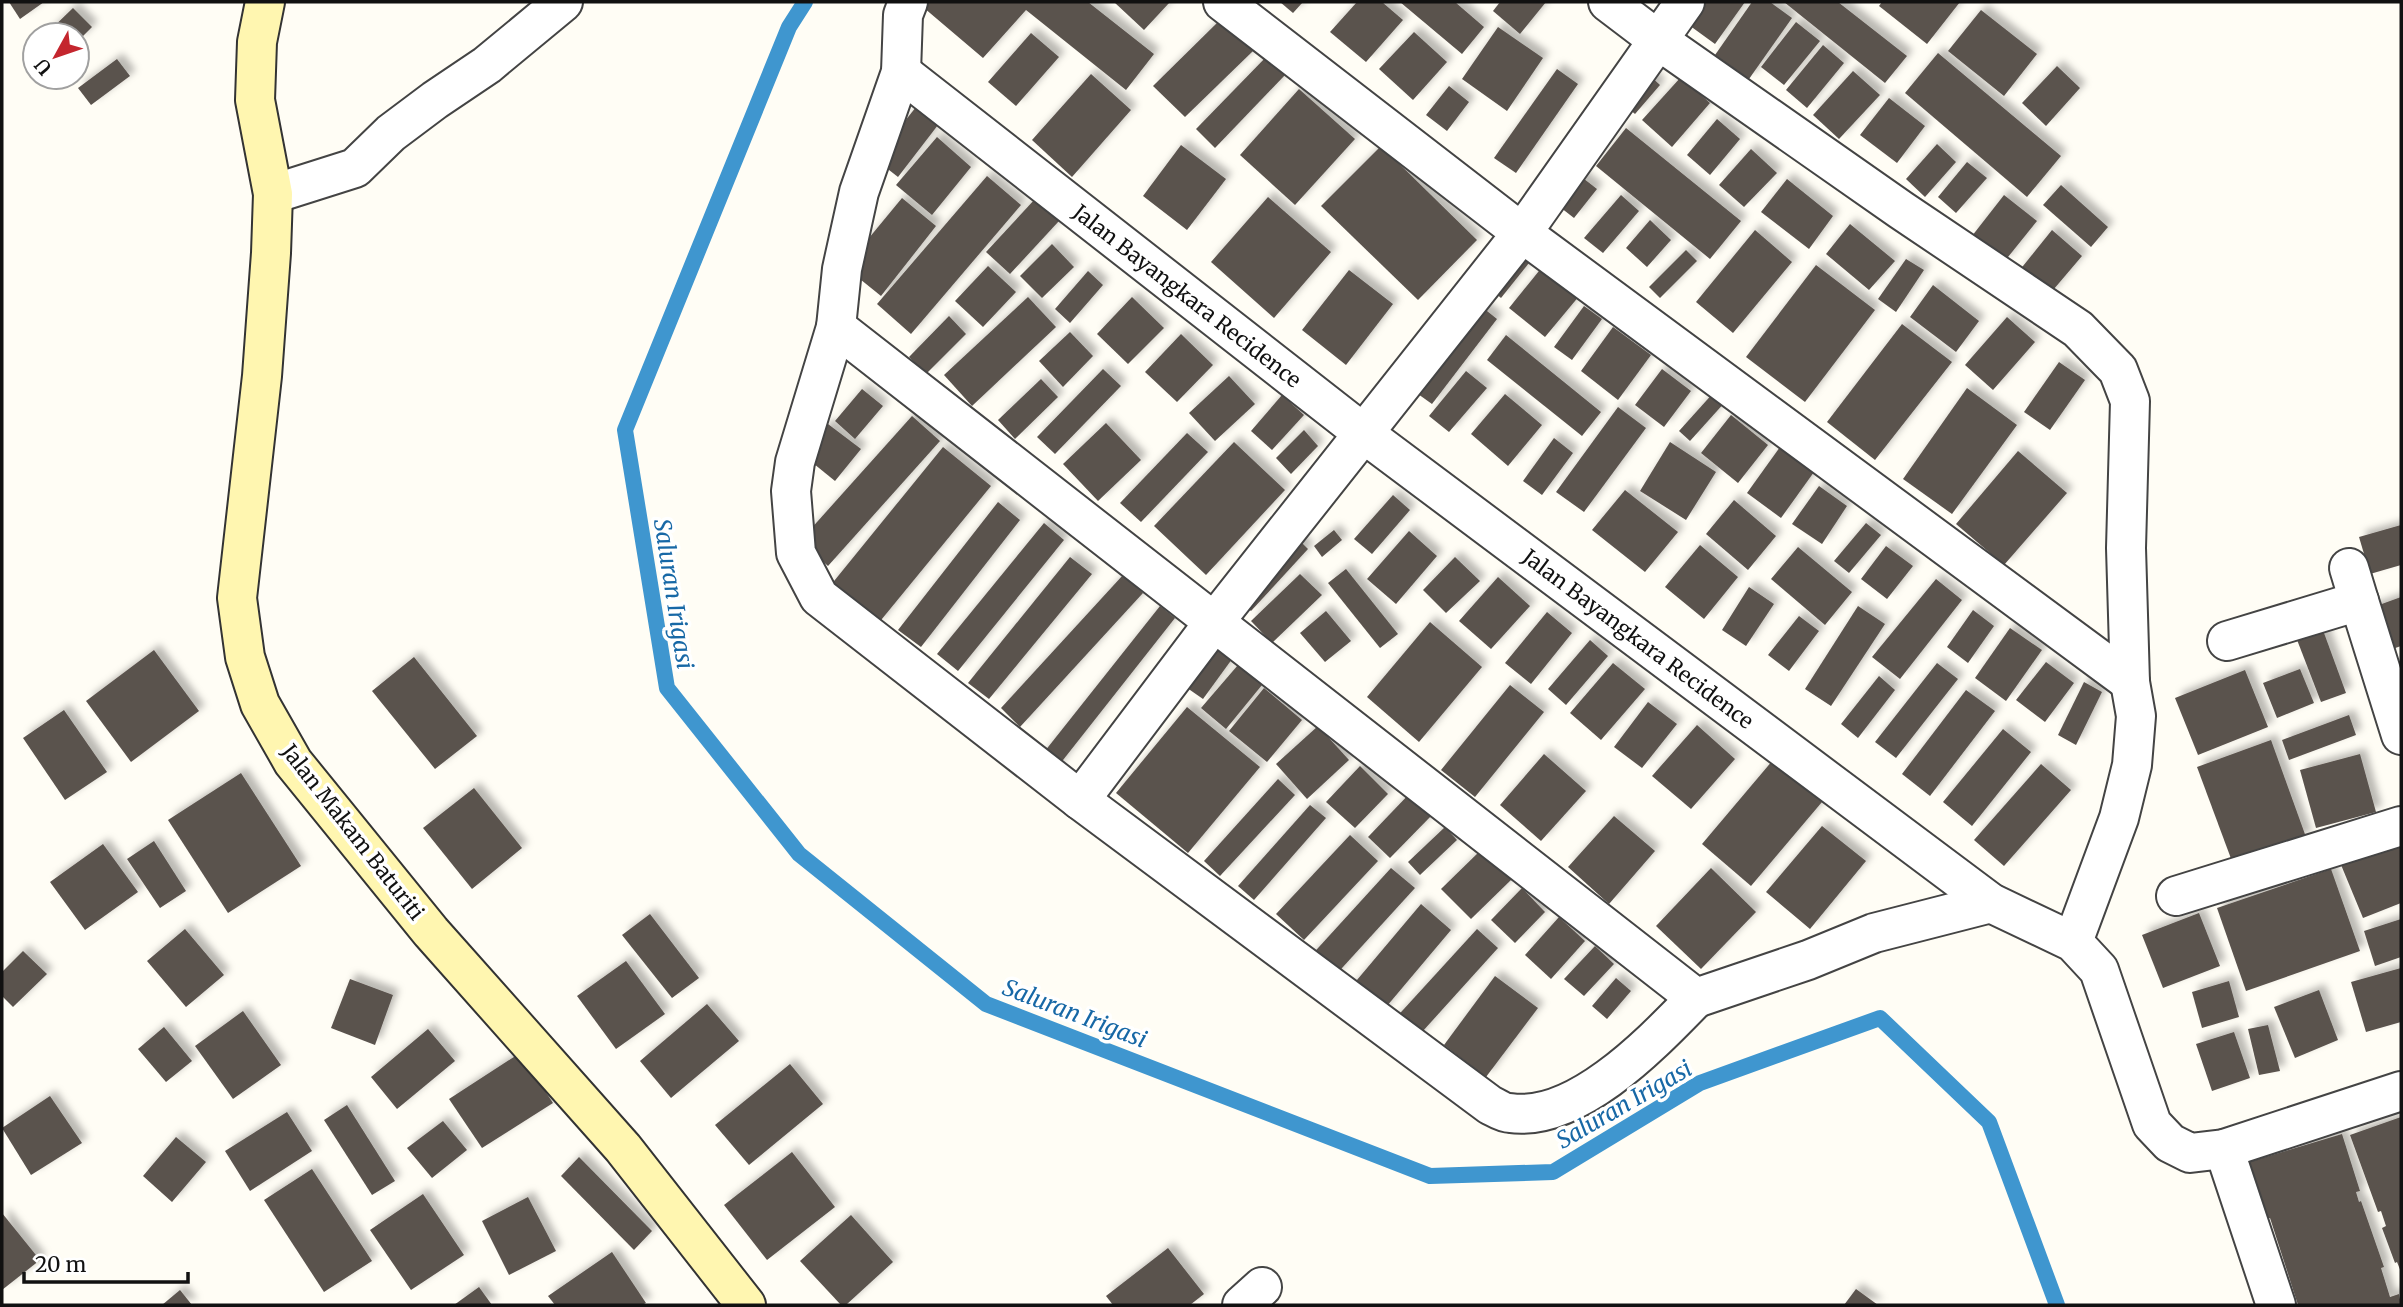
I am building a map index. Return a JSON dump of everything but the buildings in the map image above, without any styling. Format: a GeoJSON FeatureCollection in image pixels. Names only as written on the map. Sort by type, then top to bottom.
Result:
{"type":"FeatureCollection","features":[{"type":"Feature","properties":{"kind":"street","name":"Jalan Makam Baturiti"},"geometry":{"type":"LineString","coordinates":[[265,2],[257,42],[255,100],[273,194],[265,341],[237,598],[245,657],[260,704],[293,762],[308,781],[431,932],[623,1148],[730,1281],[746,1305]]}},
{"type":"Feature","properties":{"kind":"street"},"geometry":{"type":"LineString","coordinates":[[273,194],[355,168],[391,133],[487,65],[563,2]]}},
{"type":"Feature","properties":{"kind":"street"},"geometry":{"type":"LineString","coordinates":[[908,2],[903,15],[901,72],[859,192],[842,269],[836,327],[795,462],[791,491],[796,553],[819,597],[1080,800],[1490,1105],[1508,1114],[1535,1112],[1587,1093],[1654,1041],[1696,998],[1808,960],[1874,933],[1991,903]]}},
{"type":"Feature","properties":{"kind":"street"},"geometry":{"type":"LineString","coordinates":[[1223,2],[1522,233],[2130,682]]}},
{"type":"Feature","properties":{"kind":"street"},"geometry":{"type":"LineString","coordinates":[[1608,2],[1901,211],[2078,329],[2118,370],[2130,401],[2126,548],[2130,682],[2136,716],[2132,765],[2119,818],[2073,942]]}},
{"type":"Feature","properties":{"kind":"street"},"geometry":{"type":"LineString","coordinates":[[1080,800],[1215,621],[1522,233],[1685,2]]}},
{"type":"Feature","properties":{"kind":"street","name":"Jalan Bayangkara Recidence"},"geometry":{"type":"LineString","coordinates":[[901,72],[1363,433],[1991,903],[2073,942],[2099,970],[2152,1124],[2170,1143],[2190,1153],[2224,1149],[2401,1091]]}},
{"type":"Feature","properties":{"kind":"street"},"geometry":{"type":"LineString","coordinates":[[836,327],[1696,998]]}},
{"type":"Feature","properties":{"kind":"street"},"geometry":{"type":"LineString","coordinates":[[2227,641],[2354,584],[2401,734]]}},
{"type":"Feature","properties":{"kind":"street"},"geometry":{"type":"LineString","coordinates":[[2176,896],[2401,826]]}},
{"type":"Feature","properties":{"kind":"street"},"geometry":{"type":"LineString","coordinates":[[2224,1149],[2276,1305]]}},
{"type":"Feature","properties":{"kind":"waterway","name":"Saluran Irigasi"},"geometry":{"type":"LineString","coordinates":[[805,2],[789,27],[625,430],[667,688],[799,854],[986,1004],[1430,1176],[1553,1172],[1700,1083],[1880,1018],[1989,1122],[2057,1305]]}}]}
